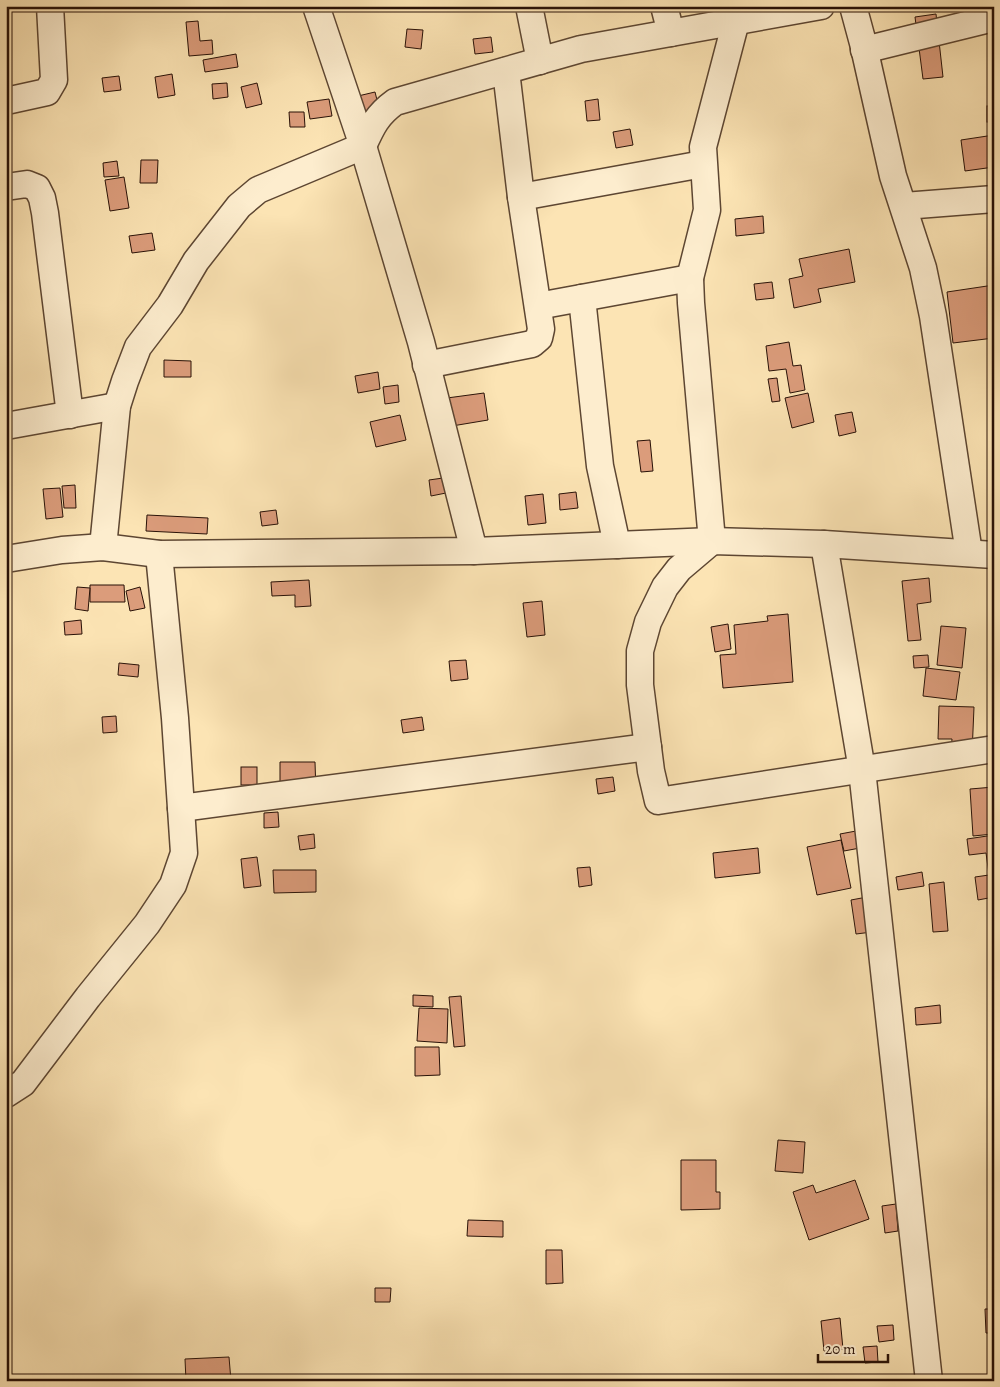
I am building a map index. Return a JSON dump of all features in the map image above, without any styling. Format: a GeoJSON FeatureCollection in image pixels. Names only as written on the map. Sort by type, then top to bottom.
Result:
{"type":"FeatureCollection","features":[{"type":"Feature","properties":{"kind":"street"},"geometry":{"type":"LineString","coordinates":[[6,101],[47,92],[54,80],[50,6]]}},
{"type":"Feature","properties":{"kind":"street"},"geometry":{"type":"LineString","coordinates":[[316,6],[364,146],[426,365],[474,551]]}},
{"type":"Feature","properties":{"kind":"street"},"geometry":{"type":"LineString","coordinates":[[528,6],[540,61]]}},
{"type":"Feature","properties":{"kind":"street"},"geometry":{"type":"LineString","coordinates":[[664,6],[671,33]]}},
{"type":"Feature","properties":{"kind":"street"},"geometry":{"type":"LineString","coordinates":[[103,547],[117,406],[138,347],[170,305],[196,262],[239,206],[258,190],[364,146],[372,125],[382,112],[395,102],[582,49],[671,33],[740,14],[821,6]]}},
{"type":"Feature","properties":{"kind":"street"},"geometry":{"type":"LineString","coordinates":[[6,559],[62,550],[103,547],[159,554],[474,551],[712,541],[824,544],[982,554],[923,268],[894,176],[852,6]]}},
{"type":"Feature","properties":{"kind":"street"},"geometry":{"type":"LineString","coordinates":[[712,541],[690,303],[690,278],[707,210],[703,147],[740,14]]}},
{"type":"Feature","properties":{"kind":"street"},"geometry":{"type":"LineString","coordinates":[[864,50],[994,18]]}},
{"type":"Feature","properties":{"kind":"street"},"geometry":{"type":"LineString","coordinates":[[426,365],[532,344],[539,338],[541,329],[520,197],[506,71]]}},
{"type":"Feature","properties":{"kind":"street"},"geometry":{"type":"LineString","coordinates":[[520,197],[703,164]]}},
{"type":"Feature","properties":{"kind":"street"},"geometry":{"type":"LineString","coordinates":[[6,187],[28,184],[37,188],[42,198],[70,415]]}},
{"type":"Feature","properties":{"kind":"street"},"geometry":{"type":"LineString","coordinates":[[904,206],[994,199]]}},
{"type":"Feature","properties":{"kind":"street"},"geometry":{"type":"LineString","coordinates":[[538,306],[690,278]]}},
{"type":"Feature","properties":{"kind":"street"},"geometry":{"type":"LineString","coordinates":[[582,298],[600,466],[617,545]]}},
{"type":"Feature","properties":{"kind":"street"},"geometry":{"type":"LineString","coordinates":[[6,426],[117,406]]}},
{"type":"Feature","properties":{"kind":"street"},"geometry":{"type":"LineString","coordinates":[[712,541],[679,568],[665,586],[648,622],[640,651],[640,685],[651,771],[658,801],[994,750]]}},
{"type":"Feature","properties":{"kind":"street"},"geometry":{"type":"LineString","coordinates":[[824,544],[862,770],[929,1381]]}},
{"type":"Feature","properties":{"kind":"street"},"geometry":{"type":"LineString","coordinates":[[6,1094],[23,1084],[88,997],[147,924],[174,885],[184,853],[175,718],[159,554]]}},
{"type":"Feature","properties":{"kind":"street"},"geometry":{"type":"LineString","coordinates":[[181,808],[648,747]]}},
{"type":"Feature","properties":{"kind":"building"},"geometry":{"type":"Polygon","coordinates":[[[936,14],[943,77],[923,79],[915,17],[936,14]]]}},
{"type":"Feature","properties":{"kind":"building"},"geometry":{"type":"Polygon","coordinates":[[[198,21],[200,41],[212,40],[213,54],[189,56],[186,22],[198,21]]]}},
{"type":"Feature","properties":{"kind":"building"},"geometry":{"type":"Polygon","coordinates":[[[407,29],[423,30],[421,49],[405,47],[407,29]]]}},
{"type":"Feature","properties":{"kind":"building"},"geometry":{"type":"Polygon","coordinates":[[[491,37],[493,52],[475,54],[473,39],[491,37]]]}},
{"type":"Feature","properties":{"kind":"building"},"geometry":{"type":"Polygon","coordinates":[[[236,54],[238,67],[205,72],[203,60],[236,54]]]}},
{"type":"Feature","properties":{"kind":"building"},"geometry":{"type":"Polygon","coordinates":[[[172,74],[175,95],[158,98],[155,77],[172,74]]]}},
{"type":"Feature","properties":{"kind":"building"},"geometry":{"type":"Polygon","coordinates":[[[119,76],[121,90],[104,92],[102,78],[119,76]]]}},
{"type":"Feature","properties":{"kind":"building"},"geometry":{"type":"Polygon","coordinates":[[[227,83],[228,97],[213,99],[212,84],[227,83]]]}},
{"type":"Feature","properties":{"kind":"building"},"geometry":{"type":"Polygon","coordinates":[[[257,83],[262,104],[246,108],[241,87],[257,83]]]}},
{"type":"Feature","properties":{"kind":"building"},"geometry":{"type":"Polygon","coordinates":[[[375,92],[379,108],[362,113],[358,96],[375,92]]]}},
{"type":"Feature","properties":{"kind":"building"},"geometry":{"type":"Polygon","coordinates":[[[329,99],[332,116],[310,119],[307,102],[329,99]]]}},
{"type":"Feature","properties":{"kind":"building"},"geometry":{"type":"Polygon","coordinates":[[[598,99],[600,120],[587,121],[585,101],[598,99]]]}},
{"type":"Feature","properties":{"kind":"building"},"geometry":{"type":"Polygon","coordinates":[[[987,106],[994,106],[994,122],[987,122],[987,106]]]}},
{"type":"Feature","properties":{"kind":"building"},"geometry":{"type":"Polygon","coordinates":[[[289,112],[304,112],[305,127],[290,127],[289,112]]]}},
{"type":"Feature","properties":{"kind":"building"},"geometry":{"type":"Polygon","coordinates":[[[630,129],[633,145],[616,148],[613,132],[630,129]]]}},
{"type":"Feature","properties":{"kind":"building"},"geometry":{"type":"Polygon","coordinates":[[[994,135],[994,167],[965,171],[961,140],[994,135]]]}},
{"type":"Feature","properties":{"kind":"building"},"geometry":{"type":"Polygon","coordinates":[[[141,160],[158,160],[157,183],[140,183],[141,160]]]}},
{"type":"Feature","properties":{"kind":"building"},"geometry":{"type":"Polygon","coordinates":[[[117,161],[119,176],[104,177],[103,163],[117,161]]]}},
{"type":"Feature","properties":{"kind":"building"},"geometry":{"type":"Polygon","coordinates":[[[124,177],[129,208],[110,211],[105,180],[124,177]]]}},
{"type":"Feature","properties":{"kind":"building"},"geometry":{"type":"Polygon","coordinates":[[[763,216],[764,233],[736,236],[735,219],[763,216]]]}},
{"type":"Feature","properties":{"kind":"building"},"geometry":{"type":"Polygon","coordinates":[[[152,233],[155,250],[132,253],[129,236],[152,233]]]}},
{"type":"Feature","properties":{"kind":"building"},"geometry":{"type":"Polygon","coordinates":[[[849,249],[855,282],[818,289],[821,302],[794,308],[789,279],[803,276],[799,259],[849,249]]]}},
{"type":"Feature","properties":{"kind":"building"},"geometry":{"type":"Polygon","coordinates":[[[772,282],[774,298],[756,300],[754,284],[772,282]]]}},
{"type":"Feature","properties":{"kind":"building"},"geometry":{"type":"Polygon","coordinates":[[[994,285],[994,338],[953,343],[947,292],[994,285]]]}},
{"type":"Feature","properties":{"kind":"building"},"geometry":{"type":"Polygon","coordinates":[[[789,342],[793,366],[801,365],[805,390],[790,393],[786,369],[769,371],[766,346],[789,342]]]}},
{"type":"Feature","properties":{"kind":"building"},"geometry":{"type":"Polygon","coordinates":[[[164,360],[191,361],[191,377],[164,377],[164,360]]]}},
{"type":"Feature","properties":{"kind":"building"},"geometry":{"type":"Polygon","coordinates":[[[378,372],[380,389],[358,393],[355,376],[378,372]]]}},
{"type":"Feature","properties":{"kind":"building"},"geometry":{"type":"Polygon","coordinates":[[[777,378],[780,401],[772,402],[768,379],[777,378]]]}},
{"type":"Feature","properties":{"kind":"building"},"geometry":{"type":"Polygon","coordinates":[[[398,385],[399,402],[385,404],[383,387],[398,385]]]}},
{"type":"Feature","properties":{"kind":"building"},"geometry":{"type":"Polygon","coordinates":[[[484,393],[488,420],[452,426],[447,398],[484,393]]]}},
{"type":"Feature","properties":{"kind":"building"},"geometry":{"type":"Polygon","coordinates":[[[808,393],[814,422],[792,428],[785,398],[808,393]]]}},
{"type":"Feature","properties":{"kind":"building"},"geometry":{"type":"Polygon","coordinates":[[[852,412],[856,432],[839,436],[835,415],[852,412]]]}},
{"type":"Feature","properties":{"kind":"building"},"geometry":{"type":"Polygon","coordinates":[[[400,415],[406,440],[376,447],[370,422],[400,415]]]}},
{"type":"Feature","properties":{"kind":"building"},"geometry":{"type":"Polygon","coordinates":[[[650,440],[653,471],[641,472],[637,441],[650,440]]]}},
{"type":"Feature","properties":{"kind":"building"},"geometry":{"type":"Polygon","coordinates":[[[443,478],[446,493],[431,496],[429,480],[443,478]]]}},
{"type":"Feature","properties":{"kind":"building"},"geometry":{"type":"Polygon","coordinates":[[[75,485],[76,508],[64,508],[62,486],[75,485]]]}},
{"type":"Feature","properties":{"kind":"building"},"geometry":{"type":"Polygon","coordinates":[[[60,488],[63,517],[46,519],[43,489],[60,488]]]}},
{"type":"Feature","properties":{"kind":"building"},"geometry":{"type":"Polygon","coordinates":[[[576,492],[578,508],[560,510],[559,494],[576,492]]]}},
{"type":"Feature","properties":{"kind":"building"},"geometry":{"type":"Polygon","coordinates":[[[543,494],[546,523],[528,525],[525,496],[543,494]]]}},
{"type":"Feature","properties":{"kind":"building"},"geometry":{"type":"Polygon","coordinates":[[[276,510],[278,524],[262,526],[260,512],[276,510]]]}},
{"type":"Feature","properties":{"kind":"building"},"geometry":{"type":"Polygon","coordinates":[[[147,515],[208,518],[207,534],[146,531],[147,515]]]}},
{"type":"Feature","properties":{"kind":"building"},"geometry":{"type":"Polygon","coordinates":[[[929,578],[931,602],[917,604],[921,640],[908,641],[902,581],[929,578]]]}},
{"type":"Feature","properties":{"kind":"building"},"geometry":{"type":"Polygon","coordinates":[[[309,580],[311,606],[295,607],[295,595],[272,596],[271,582],[309,580]]]}},
{"type":"Feature","properties":{"kind":"building"},"geometry":{"type":"Polygon","coordinates":[[[90,585],[124,585],[125,602],[90,602],[90,585]]]}},
{"type":"Feature","properties":{"kind":"building"},"geometry":{"type":"Polygon","coordinates":[[[77,587],[90,588],[88,611],[75,609],[77,587]]]}},
{"type":"Feature","properties":{"kind":"building"},"geometry":{"type":"Polygon","coordinates":[[[140,587],[145,608],[130,611],[126,591],[140,587]]]}},
{"type":"Feature","properties":{"kind":"building"},"geometry":{"type":"Polygon","coordinates":[[[542,601],[545,635],[527,637],[523,603],[542,601]]]}},
{"type":"Feature","properties":{"kind":"building"},"geometry":{"type":"Polygon","coordinates":[[[788,614],[793,682],[723,688],[720,655],[736,654],[734,625],[768,621],[767,616],[788,614]]]}},
{"type":"Feature","properties":{"kind":"building"},"geometry":{"type":"Polygon","coordinates":[[[81,620],[82,634],[65,635],[64,622],[81,620]]]}},
{"type":"Feature","properties":{"kind":"building"},"geometry":{"type":"Polygon","coordinates":[[[728,624],[731,649],[715,652],[711,627],[728,624]]]}},
{"type":"Feature","properties":{"kind":"building"},"geometry":{"type":"Polygon","coordinates":[[[941,626],[966,628],[962,668],[937,665],[941,626]]]}},
{"type":"Feature","properties":{"kind":"building"},"geometry":{"type":"Polygon","coordinates":[[[928,655],[929,667],[914,668],[913,656],[928,655]]]}},
{"type":"Feature","properties":{"kind":"building"},"geometry":{"type":"Polygon","coordinates":[[[466,660],[468,679],[451,681],[449,661],[466,660]]]}},
{"type":"Feature","properties":{"kind":"building"},"geometry":{"type":"Polygon","coordinates":[[[119,663],[139,665],[138,677],[118,675],[119,663]]]}},
{"type":"Feature","properties":{"kind":"building"},"geometry":{"type":"Polygon","coordinates":[[[926,668],[960,672],[956,700],[923,696],[926,668]]]}},
{"type":"Feature","properties":{"kind":"building"},"geometry":{"type":"Polygon","coordinates":[[[939,706],[974,707],[972,754],[951,753],[952,739],[938,739],[939,706]]]}},
{"type":"Feature","properties":{"kind":"building"},"geometry":{"type":"Polygon","coordinates":[[[116,716],[117,732],[103,733],[102,717],[116,716]]]}},
{"type":"Feature","properties":{"kind":"building"},"geometry":{"type":"Polygon","coordinates":[[[422,717],[424,730],[403,733],[401,720],[422,717]]]}},
{"type":"Feature","properties":{"kind":"building"},"geometry":{"type":"Polygon","coordinates":[[[280,762],[315,762],[316,793],[280,794],[280,762]]]}},
{"type":"Feature","properties":{"kind":"building"},"geometry":{"type":"Polygon","coordinates":[[[241,767],[257,767],[257,785],[241,785],[241,767]]]}},
{"type":"Feature","properties":{"kind":"building"},"geometry":{"type":"Polygon","coordinates":[[[613,777],[615,791],[598,794],[596,779],[613,777]]]}},
{"type":"Feature","properties":{"kind":"building"},"geometry":{"type":"Polygon","coordinates":[[[994,787],[993,834],[973,836],[970,789],[994,787]]]}},
{"type":"Feature","properties":{"kind":"building"},"geometry":{"type":"Polygon","coordinates":[[[278,812],[279,827],[264,828],[264,813],[278,812]]]}},
{"type":"Feature","properties":{"kind":"building"},"geometry":{"type":"Polygon","coordinates":[[[856,831],[860,848],[844,851],[840,834],[856,831]]]}},
{"type":"Feature","properties":{"kind":"building"},"geometry":{"type":"Polygon","coordinates":[[[314,834],[315,848],[300,850],[298,836],[314,834]]]}},
{"type":"Feature","properties":{"kind":"building"},"geometry":{"type":"Polygon","coordinates":[[[994,835],[994,897],[978,900],[975,877],[989,875],[986,853],[969,855],[967,839],[994,835]]]}},
{"type":"Feature","properties":{"kind":"building"},"geometry":{"type":"Polygon","coordinates":[[[841,840],[851,888],[817,895],[807,847],[841,840]]]}},
{"type":"Feature","properties":{"kind":"building"},"geometry":{"type":"Polygon","coordinates":[[[758,848],[760,873],[715,878],[713,853],[758,848]]]}},
{"type":"Feature","properties":{"kind":"building"},"geometry":{"type":"Polygon","coordinates":[[[257,857],[261,886],[244,888],[241,859],[257,857]]]}},
{"type":"Feature","properties":{"kind":"building"},"geometry":{"type":"Polygon","coordinates":[[[590,867],[592,885],[579,887],[577,868],[590,867]]]}},
{"type":"Feature","properties":{"kind":"building"},"geometry":{"type":"Polygon","coordinates":[[[273,870],[316,870],[316,892],[274,893],[273,870]]]}},
{"type":"Feature","properties":{"kind":"building"},"geometry":{"type":"Polygon","coordinates":[[[922,872],[924,886],[898,890],[896,877],[922,872]]]}},
{"type":"Feature","properties":{"kind":"building"},"geometry":{"type":"Polygon","coordinates":[[[944,882],[948,931],[933,932],[929,884],[944,882]]]}},
{"type":"Feature","properties":{"kind":"building"},"geometry":{"type":"Polygon","coordinates":[[[867,897],[872,932],[856,934],[851,900],[867,897]]]}},
{"type":"Feature","properties":{"kind":"building"},"geometry":{"type":"Polygon","coordinates":[[[413,995],[433,996],[433,1007],[413,1006],[413,995]]]}},
{"type":"Feature","properties":{"kind":"building"},"geometry":{"type":"Polygon","coordinates":[[[461,996],[465,1046],[454,1047],[449,997],[461,996]]]}},
{"type":"Feature","properties":{"kind":"building"},"geometry":{"type":"Polygon","coordinates":[[[940,1005],[941,1023],[916,1025],[915,1008],[940,1005]]]}},
{"type":"Feature","properties":{"kind":"building"},"geometry":{"type":"Polygon","coordinates":[[[419,1008],[448,1009],[447,1043],[417,1041],[419,1008]]]}},
{"type":"Feature","properties":{"kind":"building"},"geometry":{"type":"Polygon","coordinates":[[[415,1047],[439,1047],[440,1075],[415,1076],[415,1047]]]}},
{"type":"Feature","properties":{"kind":"building"},"geometry":{"type":"Polygon","coordinates":[[[778,1140],[805,1142],[803,1173],[775,1171],[778,1140]]]}},
{"type":"Feature","properties":{"kind":"building"},"geometry":{"type":"Polygon","coordinates":[[[681,1160],[716,1160],[716,1192],[720,1192],[720,1209],[681,1210],[681,1160]]]}},
{"type":"Feature","properties":{"kind":"building"},"geometry":{"type":"Polygon","coordinates":[[[855,1180],[869,1219],[809,1240],[793,1192],[813,1185],[816,1193],[855,1180]]]}},
{"type":"Feature","properties":{"kind":"building"},"geometry":{"type":"Polygon","coordinates":[[[896,1204],[898,1231],[885,1233],[882,1206],[896,1204]]]}},
{"type":"Feature","properties":{"kind":"building"},"geometry":{"type":"Polygon","coordinates":[[[468,1220],[503,1221],[503,1237],[467,1236],[468,1220]]]}},
{"type":"Feature","properties":{"kind":"building"},"geometry":{"type":"Polygon","coordinates":[[[546,1250],[562,1250],[563,1283],[546,1284],[546,1250]]]}},
{"type":"Feature","properties":{"kind":"building"},"geometry":{"type":"Polygon","coordinates":[[[375,1288],[391,1288],[390,1302],[375,1302],[375,1288]]]}},
{"type":"Feature","properties":{"kind":"building"},"geometry":{"type":"Polygon","coordinates":[[[985,1309],[994,1309],[994,1333],[986,1333],[985,1309]]]}},
{"type":"Feature","properties":{"kind":"building"},"geometry":{"type":"Polygon","coordinates":[[[840,1318],[843,1349],[824,1351],[821,1321],[840,1318]]]}},
{"type":"Feature","properties":{"kind":"building"},"geometry":{"type":"Polygon","coordinates":[[[893,1325],[894,1340],[879,1342],[877,1326],[893,1325]]]}},
{"type":"Feature","properties":{"kind":"building"},"geometry":{"type":"Polygon","coordinates":[[[877,1346],[878,1362],[865,1363],[863,1347],[877,1346]]]}},
{"type":"Feature","properties":{"kind":"building"},"geometry":{"type":"Polygon","coordinates":[[[229,1357],[231,1381],[186,1381],[185,1359],[229,1357]]]}}]}
